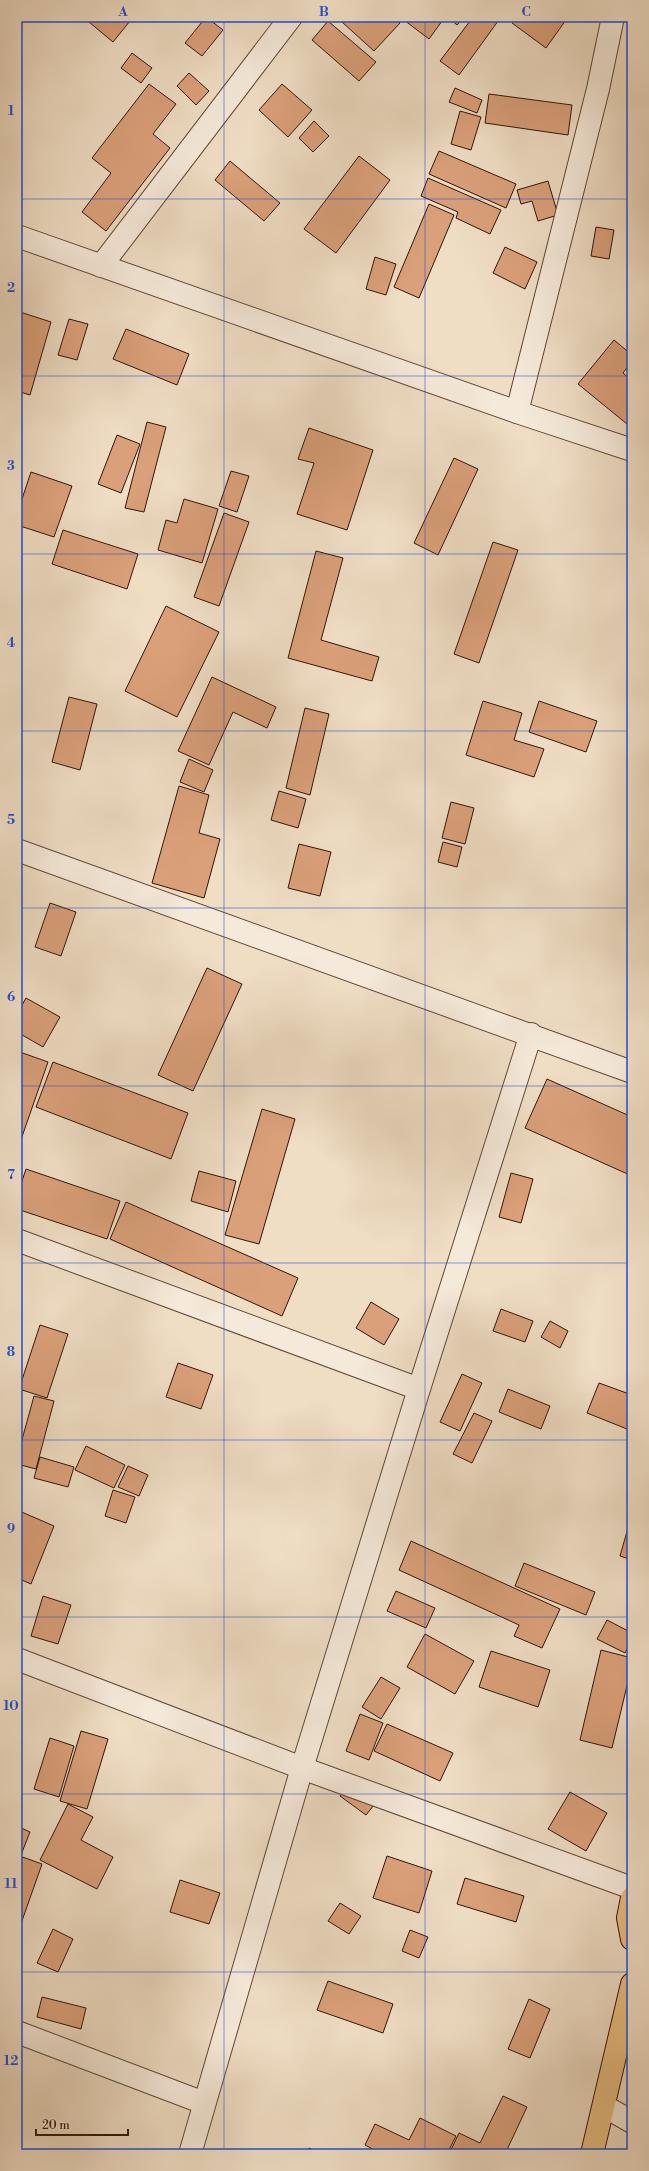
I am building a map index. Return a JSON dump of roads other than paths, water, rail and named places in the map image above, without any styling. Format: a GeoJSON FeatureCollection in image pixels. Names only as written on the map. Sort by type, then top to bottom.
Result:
{"type":"FeatureCollection","features":[{"type":"Feature","properties":{"kind":"main road"},"geometry":{"type":"LineString","coordinates":[[632,1898],[628,1918],[632,1939]]}},
{"type":"Feature","properties":{"kind":"main road"},"geometry":{"type":"LineString","coordinates":[[592,2154],[632,1984]]}},
{"type":"Feature","properties":{"kind":"street"},"geometry":{"type":"LineString","coordinates":[[101,266],[291,17]]}},
{"type":"Feature","properties":{"kind":"street"},"geometry":{"type":"LineString","coordinates":[[517,412],[598,89],[613,17]]}},
{"type":"Feature","properties":{"kind":"street"},"geometry":{"type":"LineString","coordinates":[[17,236],[517,412],[632,450]]}},
{"type":"Feature","properties":{"kind":"street"},"geometry":{"type":"LineString","coordinates":[[17,850],[531,1034],[632,1072]]}},
{"type":"Feature","properties":{"kind":"street"},"geometry":{"type":"LineString","coordinates":[[190,2154],[302,1768],[419,1388],[531,1034]]}},
{"type":"Feature","properties":{"kind":"street"},"geometry":{"type":"LineString","coordinates":[[17,1240],[419,1388]]}},
{"type":"Feature","properties":{"kind":"street"},"geometry":{"type":"LineString","coordinates":[[17,1659],[302,1768],[632,1888]]}},
{"type":"Feature","properties":{"kind":"street"},"geometry":{"type":"LineString","coordinates":[[17,2032],[204,2103]]}},
{"type":"Feature","properties":{"kind":"street"},"geometry":{"type":"LineString","coordinates":[[604,2106],[632,2122]]}}]}
